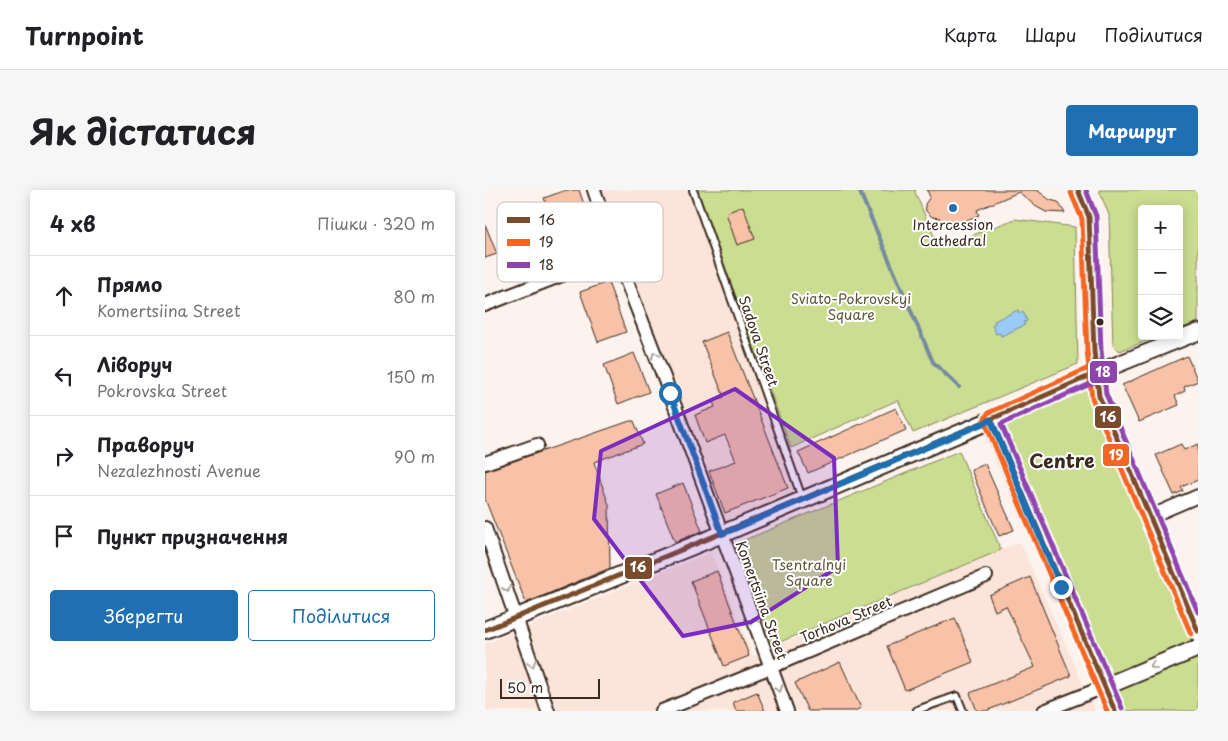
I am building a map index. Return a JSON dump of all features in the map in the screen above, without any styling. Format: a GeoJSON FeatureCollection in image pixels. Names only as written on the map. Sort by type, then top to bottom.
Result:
{"type":"FeatureCollection","features":[{"type":"Feature","properties":{"kind":"main road"},"geometry":{"type":"LineString","coordinates":[[1078,190],[1089,217],[1095,373],[1099,396],[1198,631]]}},
{"type":"Feature","properties":{"kind":"main road"},"geometry":{"type":"LineString","coordinates":[[485,630],[803,500],[991,420],[1095,373]]}},
{"type":"Feature","properties":{"kind":"main road"},"geometry":{"type":"LineString","coordinates":[[991,420],[1115,711]]}},
{"type":"Feature","properties":{"kind":"main road"},"geometry":{"type":"LineString","coordinates":[[1104,687],[1198,648]]}},
{"type":"Feature","properties":{"kind":"street","name":"Komertsiina Street"},"geometry":{"type":"LineString","coordinates":[[594,190],[598,202]]}},
{"type":"Feature","properties":{"kind":"street"},"geometry":{"type":"LineString","coordinates":[[485,305],[544,282]]}},
{"type":"Feature","properties":{"kind":"street","name":"Komertsiina Street"},"geometry":{"type":"LineString","coordinates":[[627,282],[787,711]]}},
{"type":"Feature","properties":{"kind":"street"},"geometry":{"type":"LineString","coordinates":[[1095,373],[1198,332]]}},
{"type":"Feature","properties":{"kind":"street"},"geometry":{"type":"LineString","coordinates":[[485,463],[537,445]]}},
{"type":"Feature","properties":{"kind":"street"},"geometry":{"type":"LineString","coordinates":[[1149,517],[1198,496]]}},
{"type":"Feature","properties":{"kind":"street"},"geometry":{"type":"LineString","coordinates":[[485,528],[548,711]]}},
{"type":"Feature","properties":{"kind":"street","name":"Torhova Street"},"geometry":{"type":"LineString","coordinates":[[662,711],[986,576]]}},
{"type":"Feature","properties":{"kind":"street"},"geometry":{"type":"LineString","coordinates":[[1044,711],[1104,687]]}},
{"type":"Feature","properties":{"kind":"lane","name":"Sadova Street"},"geometry":{"type":"LineString","coordinates":[[693,190],[803,500]]}},
{"type":"Feature","properties":{"kind":"lane"},"geometry":{"type":"LineString","coordinates":[[917,710],[957,696],[963,711]]}},
{"type":"Feature","properties":{"kind":"highlighted area"},"geometry":{"type":"Polygon","coordinates":[[[735,389],[834,458],[838,567],[751,622],[683,636],[594,519],[601,451],[735,389]]]}},
{"type":"Feature","properties":{"kind":"shaded area"},"geometry":{"type":"Polygon","coordinates":[[[601,190],[688,190],[799,496],[723,528],[634,282],[663,282],[663,202],[605,202],[601,190]]]}},
{"type":"Feature","properties":{"kind":"shaded area"},"geometry":{"type":"Polygon","coordinates":[[[1020,542],[1095,711],[485,711],[485,644],[711,552],[753,656],[1020,542]]]}},
{"type":"Feature","properties":{"kind":"green space","name":"Sviato-Pokrovskyi Square"},"geometry":{"type":"Polygon","coordinates":[[[697,190],[916,190],[915,192],[939,248],[1015,219],[1075,227],[1078,364],[913,433],[898,400],[791,448],[697,190]]]}},
{"type":"Feature","properties":{"kind":"green space"},"geometry":{"type":"Polygon","coordinates":[[[1099,190],[1198,190],[1198,322],[1183,328],[1183,205],[1138,205],[1138,340],[1149,340],[1120,351],[1113,346],[1109,215],[1099,190]]]}},
{"type":"Feature","properties":{"kind":"green space"},"geometry":{"type":"Polygon","coordinates":[[[1087,387],[1089,399],[1198,657],[1198,711],[1126,711],[1004,425],[1087,387]]]}},
{"type":"Feature","properties":{"kind":"green space","name":"Tsentralnyi Square"},"geometry":{"type":"Polygon","coordinates":[[[959,451],[1001,550],[773,645],[735,544],[959,451]]]}},
{"type":"Feature","properties":{"kind":"water"},"geometry":{"type":"Polygon","coordinates":[[[1018,310],[1019,313],[1023,311],[1027,321],[1024,322],[1025,325],[1001,336],[1000,333],[996,334],[992,325],[995,323],[994,321],[1018,310]]]}},
{"type":"Feature","properties":{"kind":"building"},"geometry":{"type":"Polygon","coordinates":[[[566,190],[579,190],[583,202],[545,202],[544,198],[566,190]]]}},
{"type":"Feature","properties":{"kind":"building","name":"Intercession Cathedral"},"geometry":{"type":"Polygon","coordinates":[[[927,190],[1037,190],[1050,200],[1058,202],[1065,213],[1046,212],[1035,206],[1019,192],[977,210],[979,215],[955,225],[952,220],[943,224],[940,218],[932,217],[926,211],[925,204],[930,197],[927,190]]]}},
{"type":"Feature","properties":{"kind":"building"},"geometry":{"type":"Polygon","coordinates":[[[743,206],[755,239],[737,245],[726,213],[743,206]]]}},
{"type":"Feature","properties":{"kind":"building"},"geometry":{"type":"Polygon","coordinates":[[[485,224],[497,254],[485,258],[485,224]]]}},
{"type":"Feature","properties":{"kind":"building"},"geometry":{"type":"Polygon","coordinates":[[[608,282],[626,332],[598,342],[580,292],[608,282]]]}},
{"type":"Feature","properties":{"kind":"building"},"geometry":{"type":"Polygon","coordinates":[[[727,332],[788,488],[725,513],[709,471],[736,461],[725,435],[705,443],[695,415],[715,407],[713,402],[724,397],[702,342],[727,332]]]}},
{"type":"Feature","properties":{"kind":"building"},"geometry":{"type":"Polygon","coordinates":[[[634,353],[649,392],[618,404],[604,365],[634,353]]]}},
{"type":"Feature","properties":{"kind":"building"},"geometry":{"type":"Polygon","coordinates":[[[1187,356],[1198,381],[1184,387],[1185,391],[1175,396],[1179,405],[1139,422],[1122,385],[1187,356]]]}},
{"type":"Feature","properties":{"kind":"building"},"geometry":{"type":"Polygon","coordinates":[[[896,408],[906,430],[808,473],[798,452],[896,408]]]}},
{"type":"Feature","properties":{"kind":"building"},"geometry":{"type":"Polygon","coordinates":[[[634,421],[643,444],[594,462],[609,505],[610,568],[526,603],[485,499],[485,471],[634,421]]]}},
{"type":"Feature","properties":{"kind":"building"},"geometry":{"type":"Polygon","coordinates":[[[1181,444],[1184,450],[1198,444],[1198,480],[1181,487],[1183,491],[1174,495],[1156,455],[1181,444]]]}},
{"type":"Feature","properties":{"kind":"building"},"geometry":{"type":"Polygon","coordinates":[[[985,464],[1014,530],[999,536],[971,470],[985,464]]]}},
{"type":"Feature","properties":{"kind":"building"},"geometry":{"type":"Polygon","coordinates":[[[683,483],[702,531],[675,542],[656,494],[683,483]]]}},
{"type":"Feature","properties":{"kind":"building"},"geometry":{"type":"Polygon","coordinates":[[[717,571],[749,656],[724,666],[691,581],[717,571]]]}},
{"type":"Feature","properties":{"kind":"building"},"geometry":{"type":"Polygon","coordinates":[[[1030,577],[1071,676],[986,711],[977,711],[970,693],[1035,667],[1006,606],[995,611],[989,595],[1030,577]]]}},
{"type":"Feature","properties":{"kind":"building"},"geometry":{"type":"Polygon","coordinates":[[[955,618],[973,662],[905,690],[887,646],[955,618]]]}},
{"type":"Feature","properties":{"kind":"building"},"geometry":{"type":"Polygon","coordinates":[[[840,662],[861,708],[854,711],[808,711],[795,683],[840,662]]]}},
{"type":"Feature","properties":{"kind":"building"},"geometry":{"type":"Polygon","coordinates":[[[757,692],[765,711],[736,711],[733,702],[757,692]]]}},
{"type":"Feature","properties":{"kind":"waterway"},"geometry":{"type":"LineString","coordinates":[[859,190],[933,362],[959,387]]}},
{"type":"Feature","properties":{"kind":"transit line","name":"16"},"geometry":{"type":"LineString","coordinates":[[1078,190],[1089,217],[1094,351],[1099,396],[1198,631]]}},
{"type":"Feature","properties":{"kind":"transit line","name":"18"},"geometry":{"type":"LineString","coordinates":[[1086,190],[1096,216],[1101,350],[1106,394],[1198,612]]}},
{"type":"Feature","properties":{"kind":"transit line","name":"19"},"geometry":{"type":"LineString","coordinates":[[1071,193],[1082,219],[1087,351],[1092,398],[1191,634]]}},
{"type":"Feature","properties":{"kind":"transit line","name":"19"},"geometry":{"type":"LineString","coordinates":[[1093,366],[988,413],[984,420],[1107,711]]}},
{"type":"Feature","properties":{"kind":"transit line","name":"16"},"geometry":{"type":"LineString","coordinates":[[485,630],[792,504],[1096,373]]}},
{"type":"Feature","properties":{"kind":"transit line","name":"18"},"geometry":{"type":"LineString","coordinates":[[1099,380],[1001,424],[1122,708]]}},
{"type":"Feature","properties":{"kind":"transit line","name":"16"},"geometry":{"type":"LineString","coordinates":[[991,420],[1115,711]]}},
{"type":"Feature","properties":{"kind":"place","name":"Intercession Cathedral"},"geometry":{"type":"Point","coordinates":[953,208]}},
{"type":"Feature","properties":{"kind":"district","name":"Centre"},"geometry":{"type":"Point","coordinates":[1062,460]}},
{"type":"Feature","properties":{"kind":"route"},"geometry":{"type":"LineString","coordinates":[[670,393],[722,534],[991,420],[1061,587]]}}]}
